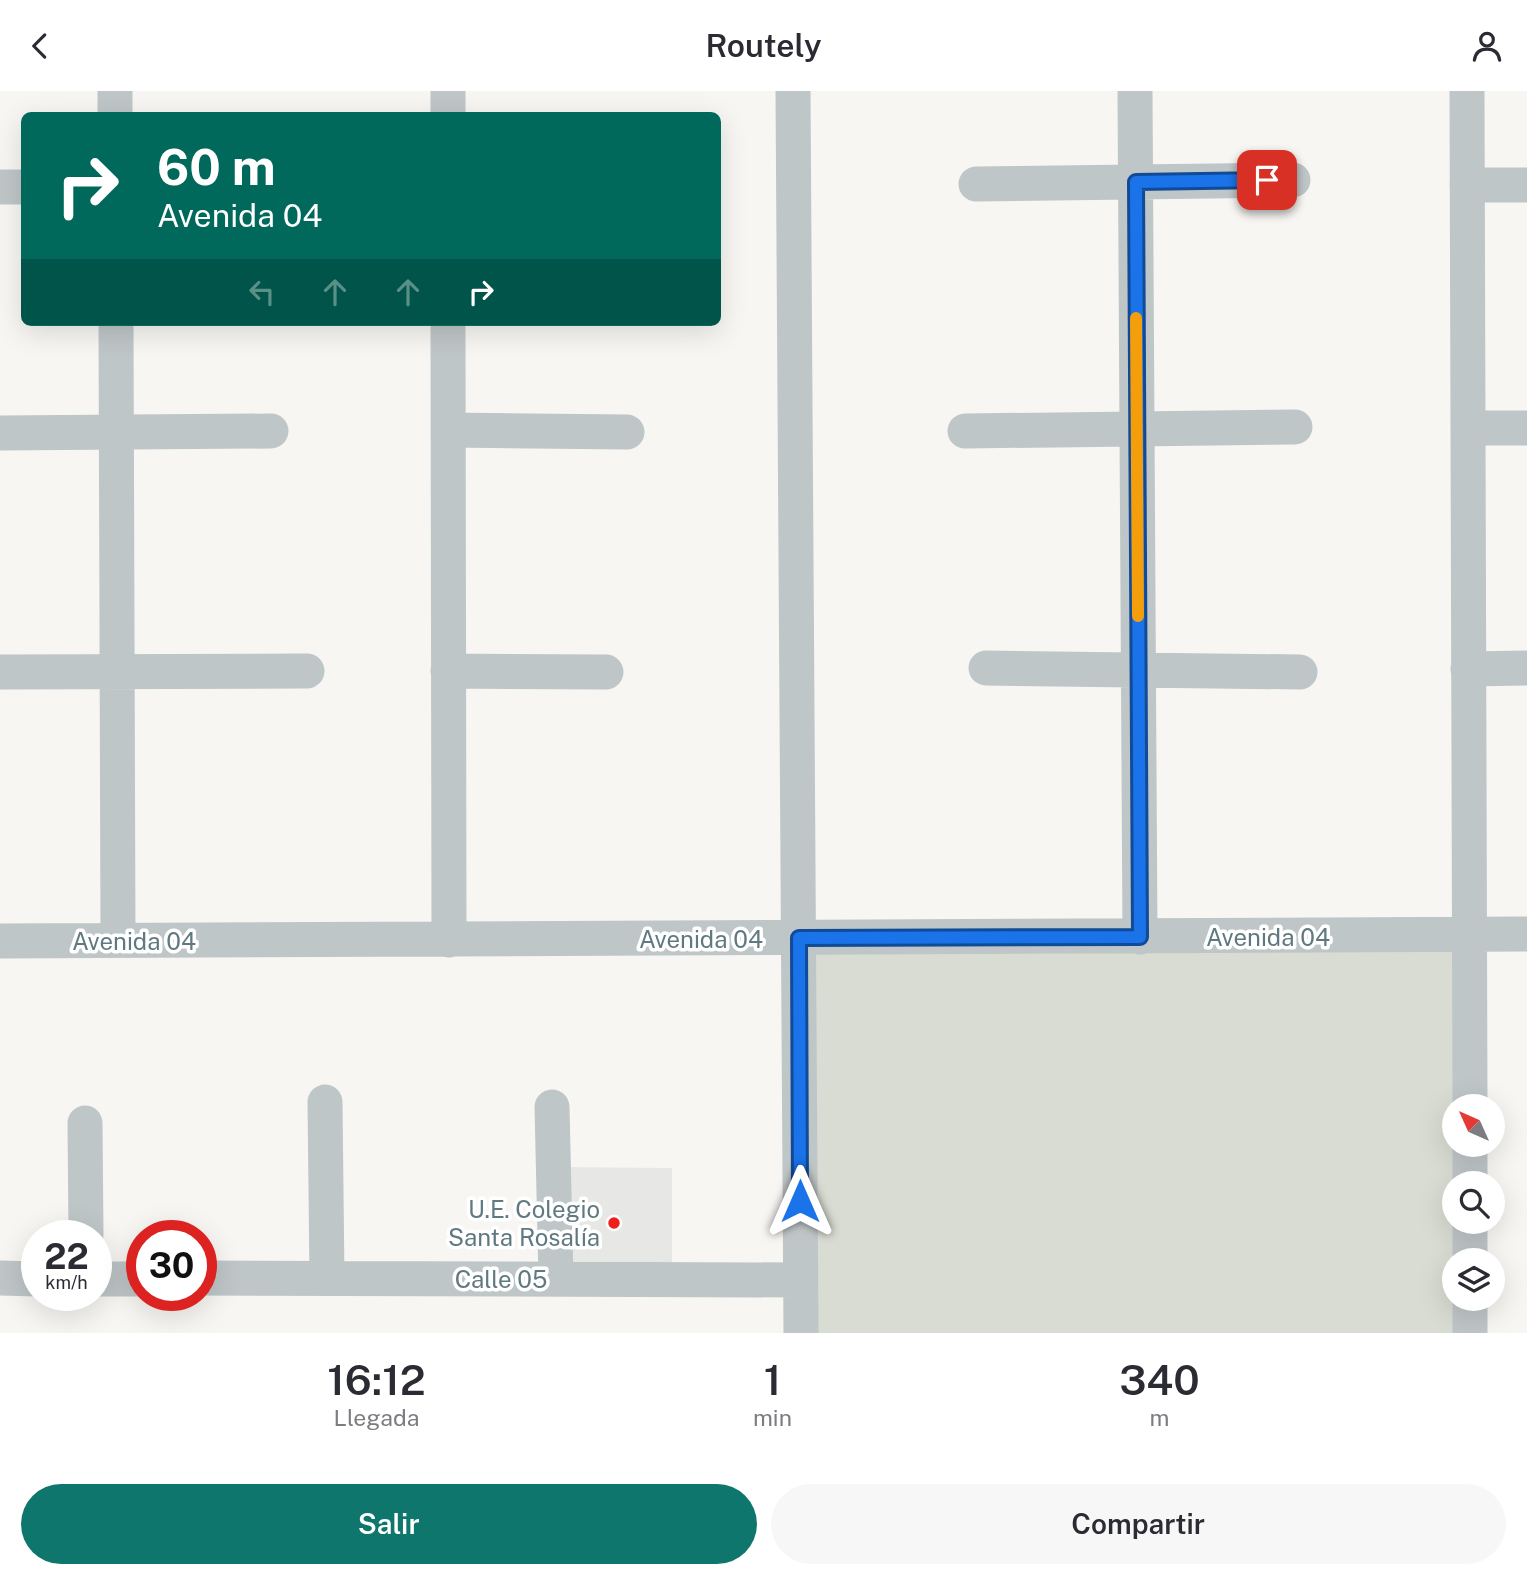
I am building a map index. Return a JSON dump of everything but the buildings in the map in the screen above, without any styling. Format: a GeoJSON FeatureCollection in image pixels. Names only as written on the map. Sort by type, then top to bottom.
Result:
{"type":"FeatureCollection","features":[{"type":"Feature","properties":{"kind":"street"},"geometry":{"type":"LineString","coordinates":[[115,91],[115,112]]}},
{"type":"Feature","properties":{"kind":"street"},"geometry":{"type":"LineString","coordinates":[[448,91],[448,112]]}},
{"type":"Feature","properties":{"kind":"street"},"geometry":{"type":"LineString","coordinates":[[793,91],[801,1333]]}},
{"type":"Feature","properties":{"kind":"street"},"geometry":{"type":"LineString","coordinates":[[1135,91],[1140,937]]}},
{"type":"Feature","properties":{"kind":"street"},"geometry":{"type":"LineString","coordinates":[[1467,91],[1470,1094]]}},
{"type":"Feature","properties":{"kind":"street"},"geometry":{"type":"LineString","coordinates":[[976,184],[1293,180]]}},
{"type":"Feature","properties":{"kind":"street"},"geometry":{"type":"LineString","coordinates":[[1468,185],[1527,185]]}},
{"type":"Feature","properties":{"kind":"street"},"geometry":{"type":"LineString","coordinates":[[0,187],[21,187]]}},
{"type":"Feature","properties":{"kind":"street"},"geometry":{"type":"LineString","coordinates":[[116,326],[118,940]]}},
{"type":"Feature","properties":{"kind":"street"},"geometry":{"type":"LineString","coordinates":[[448,326],[449,940]]}},
{"type":"Feature","properties":{"kind":"street"},"geometry":{"type":"LineString","coordinates":[[965,431],[1295,427]]}},
{"type":"Feature","properties":{"kind":"street"},"geometry":{"type":"LineString","coordinates":[[1468,428],[1527,428]]}},
{"type":"Feature","properties":{"kind":"street"},"geometry":{"type":"LineString","coordinates":[[448,430],[627,432]]}},
{"type":"Feature","properties":{"kind":"street"},"geometry":{"type":"LineString","coordinates":[[0,433],[271,431]]}},
{"type":"Feature","properties":{"kind":"street"},"geometry":{"type":"LineString","coordinates":[[986,668],[1300,672]]}},
{"type":"Feature","properties":{"kind":"street"},"geometry":{"type":"LineString","coordinates":[[1468,669],[1527,668]]}},
{"type":"Feature","properties":{"kind":"street"},"geometry":{"type":"LineString","coordinates":[[0,672],[307,671]]}},
{"type":"Feature","properties":{"kind":"street"},"geometry":{"type":"LineString","coordinates":[[449,671],[606,672]]}},
{"type":"Feature","properties":{"kind":"street","name":"Avenida 04"},"geometry":{"type":"LineString","coordinates":[[0,941],[1527,934]]}},
{"type":"Feature","properties":{"kind":"street"},"geometry":{"type":"LineString","coordinates":[[325,1102],[327,1278]]}},
{"type":"Feature","properties":{"kind":"street"},"geometry":{"type":"LineString","coordinates":[[552,1107],[556,1279]]}},
{"type":"Feature","properties":{"kind":"street"},"geometry":{"type":"LineString","coordinates":[[85,1123],[86,1220]]}},
{"type":"Feature","properties":{"kind":"street"},"geometry":{"type":"LineString","coordinates":[[0,1279],[21,1279]]}},
{"type":"Feature","properties":{"kind":"street","name":"Calle 05"},"geometry":{"type":"LineString","coordinates":[[217,1279],[800,1280]]}},
{"type":"Feature","properties":{"kind":"street"},"geometry":{"type":"LineString","coordinates":[[1470,1311],[1470,1333]]}},
{"type":"Feature","properties":{"kind":"shaded area"},"geometry":{"type":"Polygon","coordinates":[[[1470,935],[1455,1094],[1442,1094],[1442,1157],[1454,1157],[1454,1171],[1442,1171],[1442,1234],[1454,1234],[1454,1248],[1442,1248],[1442,1311],[1460,1311],[1470,1333],[801,1333],[799,938],[1470,935]]]}},
{"type":"Feature","properties":{"kind":"shaded area","name":"U.E. Colegio Santa Rosalía"},"geometry":{"type":"Polygon","coordinates":[[[554,1167],[672,1168],[672,1279],[556,1279],[554,1167]]]}},
{"type":"Feature","properties":{"kind":"slow traffic"},"geometry":{"type":"LineString","coordinates":[[1136,318],[1138,616]]}},
{"type":"Feature","properties":{"kind":"place","name":"U.E. Colegio Santa Rosalía"},"geometry":{"type":"Point","coordinates":[614,1223]}},
{"type":"Feature","properties":{"kind":"route"},"geometry":{"type":"LineString","coordinates":[[800,1201],[799,938],[1140,937],[1136,182],[1267,180]]}}]}
